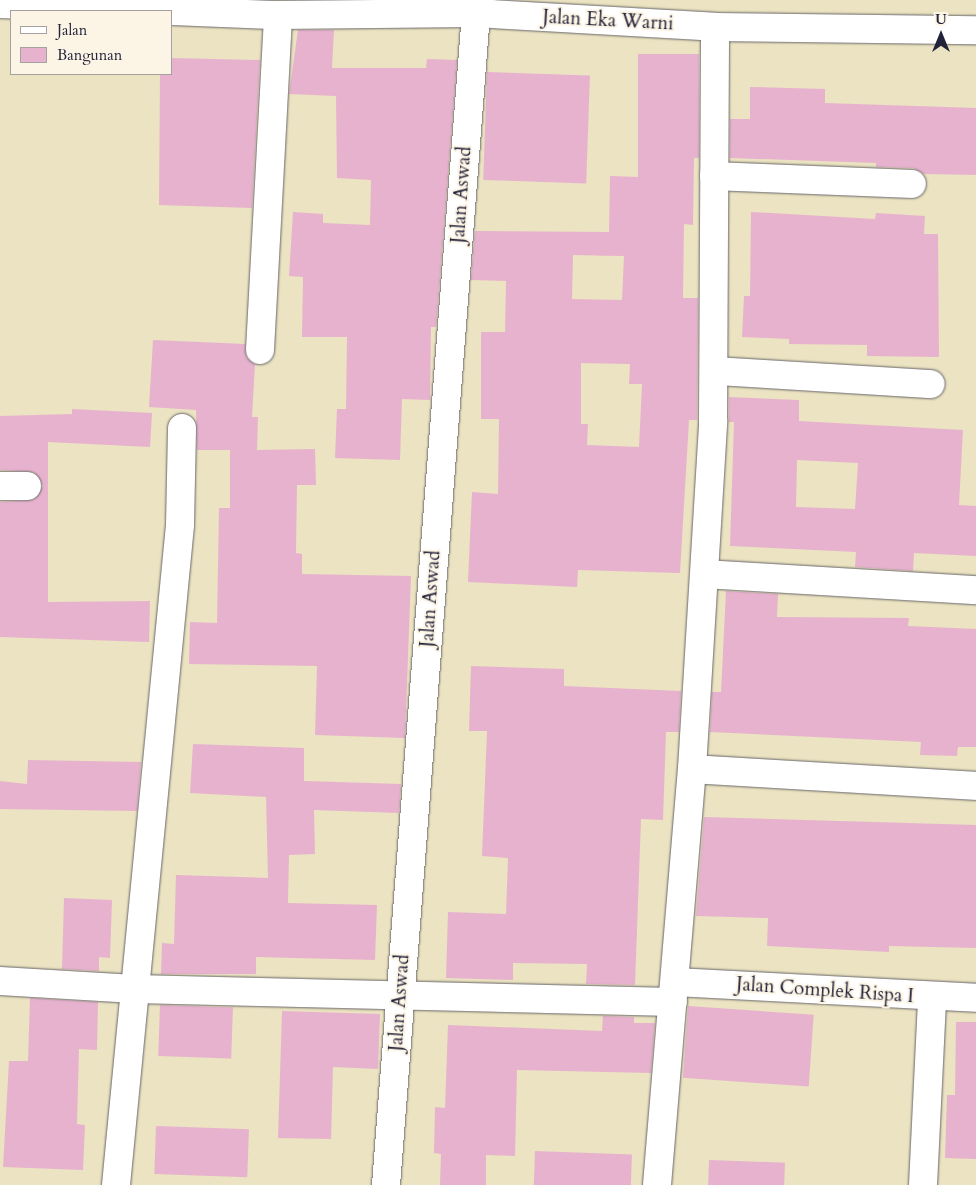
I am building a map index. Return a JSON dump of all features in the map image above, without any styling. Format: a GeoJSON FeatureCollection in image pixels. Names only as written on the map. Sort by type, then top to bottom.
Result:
{"type":"FeatureCollection","features":[{"type":"Feature","properties":{"kind":"street","name":"Jalan Eka Warni"},"geometry":{"type":"LineString","coordinates":[[0,4],[272,9],[476,6],[715,27],[976,30]]}},
{"type":"Feature","properties":{"kind":"street","name":"Jalan Aswad"},"geometry":{"type":"LineString","coordinates":[[386,1185],[476,6]]}},
{"type":"Feature","properties":{"kind":"street"},"geometry":{"type":"LineString","coordinates":[[260,350],[272,9]]}},
{"type":"Feature","properties":{"kind":"street"},"geometry":{"type":"LineString","coordinates":[[657,1185],[692,769],[716,372],[715,27]]}},
{"type":"Feature","properties":{"kind":"street"},"geometry":{"type":"LineString","coordinates":[[714,176],[912,184]]}},
{"type":"Feature","properties":{"kind":"street"},"geometry":{"type":"LineString","coordinates":[[716,372],[931,384]]}},
{"type":"Feature","properties":{"kind":"street"},"geometry":{"type":"LineString","coordinates":[[116,1185],[180,525],[182,428]]}},
{"type":"Feature","properties":{"kind":"street"},"geometry":{"type":"LineString","coordinates":[[0,486],[28,486]]}},
{"type":"Feature","properties":{"kind":"street"},"geometry":{"type":"LineString","coordinates":[[705,574],[976,590]]}},
{"type":"Feature","properties":{"kind":"street"},"geometry":{"type":"LineString","coordinates":[[692,769],[976,786]]}},
{"type":"Feature","properties":{"kind":"street","name":"Jalan Complek Rispa I"},"geometry":{"type":"LineString","coordinates":[[0,981],[135,989],[400,994],[674,992],[976,998]]}},
{"type":"Feature","properties":{"kind":"street"},"geometry":{"type":"LineString","coordinates":[[923,1185],[932,998]]}},
{"type":"Feature","properties":{"kind":"building"},"geometry":{"type":"Polygon","coordinates":[[[298,30],[334,30],[332,68],[426,68],[427,59],[457,60],[436,327],[431,327],[430,400],[402,399],[400,460],[335,458],[337,409],[346,409],[347,337],[302,337],[303,277],[289,276],[293,212],[323,214],[323,223],[370,225],[371,180],[337,178],[336,96],[289,94],[298,30]]]}},
{"type":"Feature","properties":{"kind":"building"},"geometry":{"type":"Polygon","coordinates":[[[638,54],[699,54],[699,158],[694,158],[693,225],[684,224],[683,298],[698,298],[697,420],[689,420],[680,573],[578,570],[577,587],[468,582],[472,492],[498,494],[499,419],[481,419],[481,332],[505,332],[506,281],[471,280],[475,231],[609,232],[610,176],[638,177],[638,54]],[[573,255],[572,299],[622,300],[624,256],[573,255]],[[581,363],[581,424],[588,424],[587,445],[639,447],[642,384],[629,384],[630,364],[581,363]]]}},
{"type":"Feature","properties":{"kind":"building"},"geometry":{"type":"Polygon","coordinates":[[[172,58],[260,60],[252,208],[159,205],[160,75],[172,75],[172,58]]]}},
{"type":"Feature","properties":{"kind":"building"},"geometry":{"type":"Polygon","coordinates":[[[487,72],[590,76],[586,184],[483,180],[487,72]]]}},
{"type":"Feature","properties":{"kind":"building"},"geometry":{"type":"Polygon","coordinates":[[[750,87],[825,89],[825,103],[976,108],[976,175],[924,174],[913,168],[876,167],[876,163],[730,158],[730,119],[750,119],[750,87]]]}},
{"type":"Feature","properties":{"kind":"building"},"geometry":{"type":"Polygon","coordinates":[[[751,212],[875,219],[876,213],[925,216],[924,234],[938,234],[939,357],[867,356],[867,345],[789,344],[789,339],[742,337],[744,296],[750,296],[751,212]]]}},
{"type":"Feature","properties":{"kind":"building"},"geometry":{"type":"Polygon","coordinates":[[[153,340],[245,344],[246,357],[255,364],[252,417],[258,417],[257,450],[315,449],[316,485],[297,485],[296,553],[302,554],[302,574],[411,576],[405,738],[315,735],[317,666],[189,664],[190,622],[217,623],[219,508],[230,508],[230,450],[197,450],[196,410],[149,407],[153,340]]]}},
{"type":"Feature","properties":{"kind":"building"},"geometry":{"type":"Polygon","coordinates":[[[729,397],[799,400],[799,421],[963,430],[959,505],[976,506],[976,556],[914,553],[913,571],[855,567],[856,552],[730,546],[734,422],[729,422],[729,397]],[[797,460],[796,507],[855,509],[858,463],[797,460]]]}},
{"type":"Feature","properties":{"kind":"building"},"geometry":{"type":"Polygon","coordinates":[[[72,409],[152,413],[150,447],[48,442],[48,602],[150,601],[149,642],[0,637],[0,502],[34,500],[43,486],[34,472],[0,470],[0,416],[72,414],[72,409]]]}},
{"type":"Feature","properties":{"kind":"building"},"geometry":{"type":"Polygon","coordinates":[[[726,591],[778,594],[777,617],[909,618],[908,626],[976,629],[976,747],[958,747],[957,756],[920,755],[921,742],[710,732],[712,692],[721,692],[726,591]]]}},
{"type":"Feature","properties":{"kind":"building"},"geometry":{"type":"Polygon","coordinates":[[[471,666],[564,669],[564,686],[681,691],[679,732],[666,732],[663,820],[641,819],[635,985],[586,984],[587,964],[513,963],[513,980],[446,978],[448,912],[506,914],[508,858],[482,856],[487,731],[469,731],[471,666]]]}},
{"type":"Feature","properties":{"kind":"building"},"geometry":{"type":"Polygon","coordinates":[[[193,744],[304,748],[304,781],[401,784],[399,813],[314,810],[315,854],[289,855],[288,903],[377,905],[375,960],[256,957],[256,974],[161,974],[162,943],[174,944],[176,875],[268,878],[266,797],[190,793],[193,744]]]}},
{"type":"Feature","properties":{"kind":"building"},"geometry":{"type":"Polygon","coordinates":[[[28,760],[141,762],[137,811],[0,809],[0,781],[27,784],[28,760]]]}},
{"type":"Feature","properties":{"kind":"building"},"geometry":{"type":"Polygon","coordinates":[[[704,817],[976,825],[976,948],[889,946],[889,952],[767,946],[768,918],[696,916],[704,817]]]}},
{"type":"Feature","properties":{"kind":"building"},"geometry":{"type":"Polygon","coordinates":[[[64,898],[112,900],[110,958],[99,957],[99,971],[62,969],[64,898]]]}},
{"type":"Feature","properties":{"kind":"building"},"geometry":{"type":"Polygon","coordinates":[[[30,998],[98,1002],[97,1050],[79,1049],[77,1124],[85,1125],[83,1170],[3,1167],[9,1061],[28,1061],[30,998]]]}},
{"type":"Feature","properties":{"kind":"building"},"geometry":{"type":"Polygon","coordinates":[[[160,1005],[233,1008],[231,1059],[158,1056],[160,1005]]]}},
{"type":"Feature","properties":{"kind":"building"},"geometry":{"type":"Polygon","coordinates":[[[688,1006],[814,1015],[809,1087],[683,1078],[688,1006]]]}},
{"type":"Feature","properties":{"kind":"building"},"geometry":{"type":"Polygon","coordinates":[[[282,1011],[380,1014],[378,1069],[333,1067],[331,1139],[278,1138],[282,1011]]]}},
{"type":"Feature","properties":{"kind":"building"},"geometry":{"type":"Polygon","coordinates":[[[603,1016],[634,1017],[634,1023],[655,1023],[651,1073],[517,1070],[515,1156],[486,1155],[486,1185],[440,1185],[441,1154],[434,1153],[435,1107],[445,1108],[448,1025],[602,1031],[603,1016]]]}},
{"type":"Feature","properties":{"kind":"building"},"geometry":{"type":"Polygon","coordinates":[[[956,1022],[976,1022],[976,1159],[945,1158],[947,1095],[955,1095],[956,1022]]]}},
{"type":"Feature","properties":{"kind":"building"},"geometry":{"type":"Polygon","coordinates":[[[156,1126],[249,1129],[247,1177],[154,1174],[156,1126]]]}},
{"type":"Feature","properties":{"kind":"building"},"geometry":{"type":"Polygon","coordinates":[[[535,1151],[632,1154],[631,1185],[534,1185],[535,1151]]]}},
{"type":"Feature","properties":{"kind":"building"},"geometry":{"type":"Polygon","coordinates":[[[709,1160],[785,1163],[784,1185],[708,1185],[709,1160]]]}}]}
